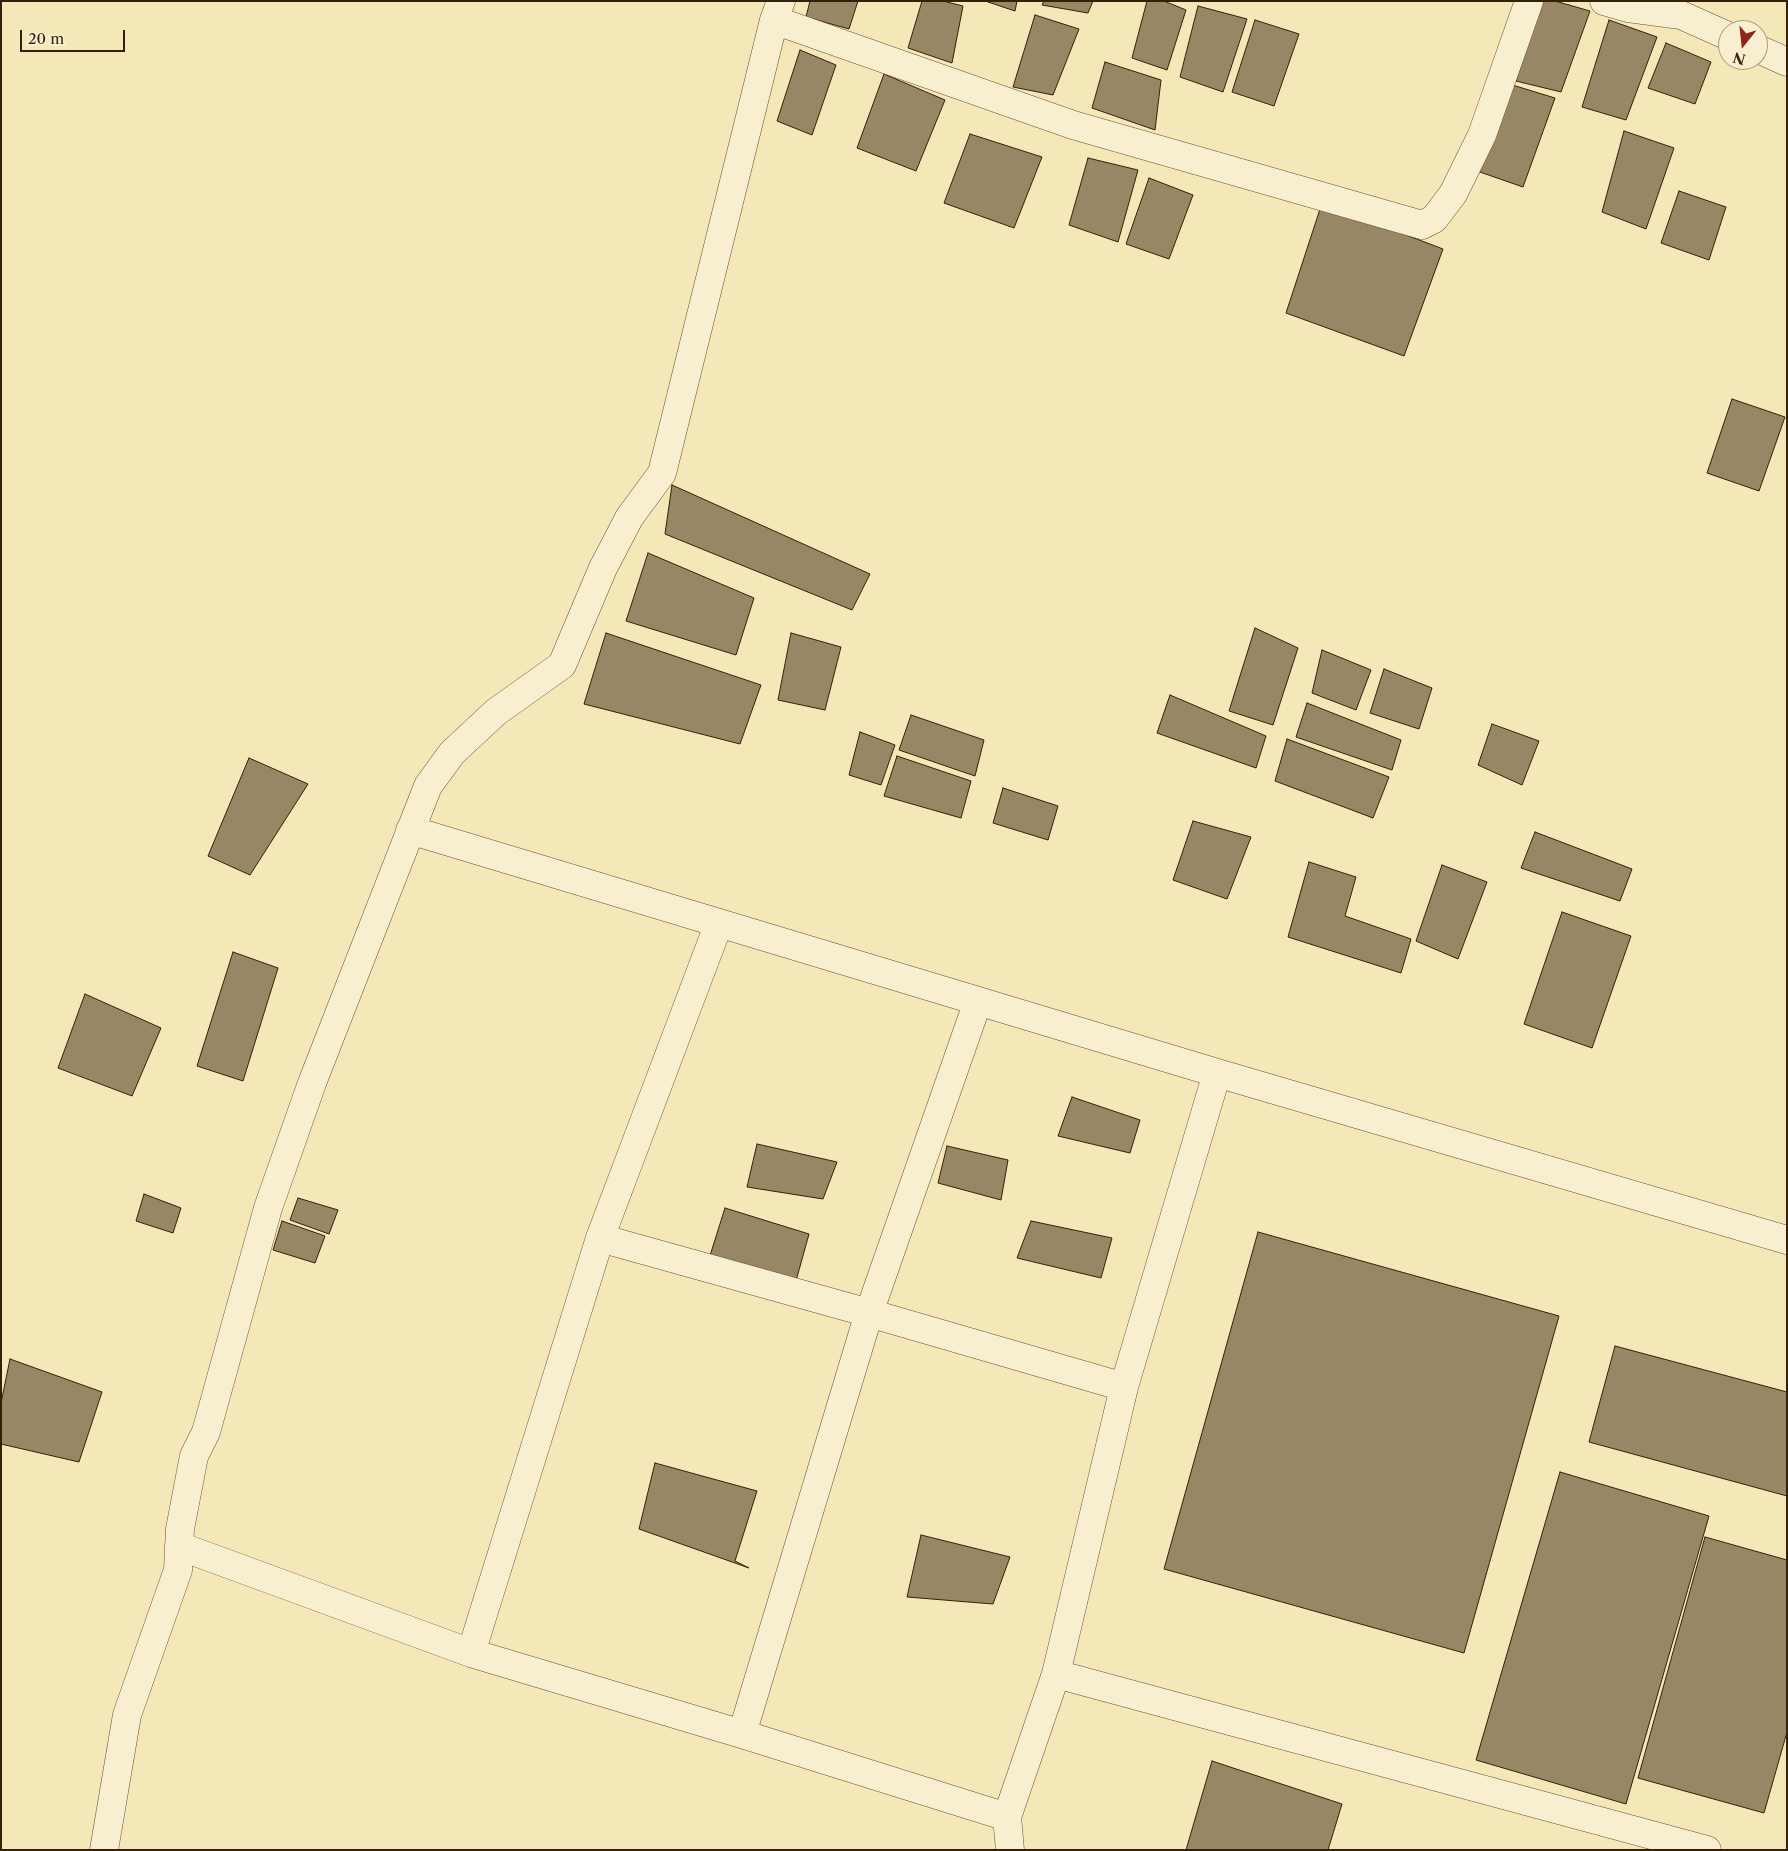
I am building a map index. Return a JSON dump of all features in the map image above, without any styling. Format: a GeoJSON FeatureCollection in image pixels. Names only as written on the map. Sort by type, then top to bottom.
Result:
{"type":"FeatureCollection","features":[{"type":"Feature","properties":{"kind":"street"},"geometry":{"type":"LineString","coordinates":[[104,1850],[127,1714],[178,1570],[180,1529],[194,1456],[206,1432],[268,1208],[312,1083],[428,786],[452,753],[496,712],[562,665],[604,568],[629,518],[662,473],[777,11],[1073,125],[1422,225],[1434,219],[1453,194],[1482,135],[1529,1]]}},
{"type":"Feature","properties":{"kind":"street"},"geometry":{"type":"LineString","coordinates":[[1604,1],[1628,8],[1681,15],[1718,32]]}},
{"type":"Feature","properties":{"kind":"street"},"geometry":{"type":"LineString","coordinates":[[1768,53],[1787,62]]}},
{"type":"Feature","properties":{"kind":"street"},"geometry":{"type":"LineString","coordinates":[[410,830],[1217,1073],[1787,1240]]}},
{"type":"Feature","properties":{"kind":"street"},"geometry":{"type":"LineString","coordinates":[[471,1653],[600,1238],[719,923]]}},
{"type":"Feature","properties":{"kind":"street"},"geometry":{"type":"LineString","coordinates":[[742,1734],[868,1313],[978,1000]]}},
{"type":"Feature","properties":{"kind":"street"},"geometry":{"type":"LineString","coordinates":[[1010,1850],[1007,1818],[1056,1674],[1124,1387],[1217,1073]]}},
{"type":"Feature","properties":{"kind":"street"},"geometry":{"type":"LineString","coordinates":[[600,1238],[1124,1387]]}},
{"type":"Feature","properties":{"kind":"street"},"geometry":{"type":"LineString","coordinates":[[180,1546],[471,1653],[742,1734],[1007,1818]]}},
{"type":"Feature","properties":{"kind":"street"},"geometry":{"type":"LineString","coordinates":[[1056,1674],[1707,1850]]}},
{"type":"Feature","properties":{"kind":"building"},"geometry":{"type":"Polygon","coordinates":[[[810,1],[858,1],[849,29],[806,17],[810,1]]]}},
{"type":"Feature","properties":{"kind":"building"},"geometry":{"type":"Polygon","coordinates":[[[922,1],[943,1],[963,6],[952,63],[908,48],[922,1]]]}},
{"type":"Feature","properties":{"kind":"building"},"geometry":{"type":"Polygon","coordinates":[[[985,1],[1017,1],[1015,11],[985,1]]]}},
{"type":"Feature","properties":{"kind":"building"},"geometry":{"type":"Polygon","coordinates":[[[1044,1],[1093,1],[1088,13],[1042,5],[1044,1]]]}},
{"type":"Feature","properties":{"kind":"building"},"geometry":{"type":"Polygon","coordinates":[[[1147,1],[1164,1],[1186,10],[1167,70],[1132,58],[1147,1]]]}},
{"type":"Feature","properties":{"kind":"building"},"geometry":{"type":"Polygon","coordinates":[[[1541,1],[1555,1],[1590,11],[1561,92],[1516,81],[1541,1]]]}},
{"type":"Feature","properties":{"kind":"building"},"geometry":{"type":"Polygon","coordinates":[[[1198,6],[1247,19],[1223,92],[1180,77],[1198,6]]]}},
{"type":"Feature","properties":{"kind":"building"},"geometry":{"type":"Polygon","coordinates":[[[1035,15],[1079,29],[1053,95],[1013,87],[1035,15]]]}},
{"type":"Feature","properties":{"kind":"building"},"geometry":{"type":"Polygon","coordinates":[[[1255,20],[1299,34],[1274,106],[1232,92],[1255,20]]]}},
{"type":"Feature","properties":{"kind":"building"},"geometry":{"type":"Polygon","coordinates":[[[1609,20],[1657,37],[1626,120],[1582,107],[1609,20]]]}},
{"type":"Feature","properties":{"kind":"building"},"geometry":{"type":"Polygon","coordinates":[[[1666,43],[1711,62],[1695,104],[1648,88],[1666,43]]]}},
{"type":"Feature","properties":{"kind":"building"},"geometry":{"type":"Polygon","coordinates":[[[800,50],[836,65],[812,135],[777,121],[800,50]]]}},
{"type":"Feature","properties":{"kind":"building"},"geometry":{"type":"Polygon","coordinates":[[[1105,62],[1161,80],[1155,130],[1092,108],[1105,62]]]}},
{"type":"Feature","properties":{"kind":"building"},"geometry":{"type":"Polygon","coordinates":[[[884,74],[945,100],[916,171],[857,148],[884,74]]]}},
{"type":"Feature","properties":{"kind":"building"},"geometry":{"type":"Polygon","coordinates":[[[1509,84],[1555,98],[1523,187],[1477,171],[1509,84]]]}},
{"type":"Feature","properties":{"kind":"building"},"geometry":{"type":"Polygon","coordinates":[[[1624,131],[1674,148],[1646,229],[1602,212],[1624,131]]]}},
{"type":"Feature","properties":{"kind":"building"},"geometry":{"type":"Polygon","coordinates":[[[970,134],[1042,157],[1014,228],[944,203],[970,134]]]}},
{"type":"Feature","properties":{"kind":"building"},"geometry":{"type":"Polygon","coordinates":[[[1088,158],[1138,170],[1118,242],[1069,225],[1088,158]]]}},
{"type":"Feature","properties":{"kind":"building"},"geometry":{"type":"Polygon","coordinates":[[[1149,178],[1193,195],[1169,259],[1126,244],[1149,178]]]}},
{"type":"Feature","properties":{"kind":"building"},"geometry":{"type":"Polygon","coordinates":[[[1679,191],[1726,207],[1709,260],[1661,243],[1679,191]]]}},
{"type":"Feature","properties":{"kind":"building"},"geometry":{"type":"Polygon","coordinates":[[[1322,203],[1443,249],[1404,356],[1286,313],[1322,203]]]}},
{"type":"Feature","properties":{"kind":"building"},"geometry":{"type":"Polygon","coordinates":[[[1732,399],[1785,417],[1759,491],[1707,473],[1732,399]]]}},
{"type":"Feature","properties":{"kind":"building"},"geometry":{"type":"Polygon","coordinates":[[[672,485],[870,574],[852,610],[665,534],[672,485]]]}},
{"type":"Feature","properties":{"kind":"building"},"geometry":{"type":"Polygon","coordinates":[[[648,553],[754,598],[736,655],[626,621],[648,553]]]}},
{"type":"Feature","properties":{"kind":"building"},"geometry":{"type":"Polygon","coordinates":[[[1255,628],[1298,648],[1273,725],[1229,711],[1255,628]]]}},
{"type":"Feature","properties":{"kind":"building"},"geometry":{"type":"Polygon","coordinates":[[[606,633],[761,685],[740,744],[584,704],[606,633]]]}},
{"type":"Feature","properties":{"kind":"building"},"geometry":{"type":"Polygon","coordinates":[[[791,633],[841,647],[825,710],[778,700],[791,633]]]}},
{"type":"Feature","properties":{"kind":"building"},"geometry":{"type":"Polygon","coordinates":[[[1322,650],[1371,670],[1356,710],[1312,693],[1322,650]]]}},
{"type":"Feature","properties":{"kind":"building"},"geometry":{"type":"Polygon","coordinates":[[[1384,669],[1432,688],[1419,729],[1370,713],[1384,669]]]}},
{"type":"Feature","properties":{"kind":"building"},"geometry":{"type":"Polygon","coordinates":[[[1170,695],[1266,736],[1256,768],[1157,733],[1170,695]]]}},
{"type":"Feature","properties":{"kind":"building"},"geometry":{"type":"Polygon","coordinates":[[[1307,703],[1401,740],[1392,770],[1296,737],[1307,703]]]}},
{"type":"Feature","properties":{"kind":"building"},"geometry":{"type":"Polygon","coordinates":[[[911,715],[984,740],[975,776],[899,750],[911,715]]]}},
{"type":"Feature","properties":{"kind":"building"},"geometry":{"type":"Polygon","coordinates":[[[1492,724],[1539,741],[1522,785],[1478,765],[1492,724]]]}},
{"type":"Feature","properties":{"kind":"building"},"geometry":{"type":"Polygon","coordinates":[[[860,732],[895,745],[881,785],[849,775],[860,732]]]}},
{"type":"Feature","properties":{"kind":"building"},"geometry":{"type":"Polygon","coordinates":[[[1287,739],[1389,777],[1373,818],[1275,781],[1287,739]]]}},
{"type":"Feature","properties":{"kind":"building"},"geometry":{"type":"Polygon","coordinates":[[[897,756],[971,781],[961,818],[884,796],[897,756]]]}},
{"type":"Feature","properties":{"kind":"building"},"geometry":{"type":"Polygon","coordinates":[[[249,758],[308,784],[250,875],[208,856],[249,758]]]}},
{"type":"Feature","properties":{"kind":"building"},"geometry":{"type":"Polygon","coordinates":[[[1003,788],[1058,806],[1048,840],[993,823],[1003,788]]]}},
{"type":"Feature","properties":{"kind":"building"},"geometry":{"type":"Polygon","coordinates":[[[1193,821],[1251,837],[1227,899],[1173,880],[1193,821]]]}},
{"type":"Feature","properties":{"kind":"building"},"geometry":{"type":"Polygon","coordinates":[[[1535,832],[1632,869],[1620,901],[1521,868],[1535,832]]]}},
{"type":"Feature","properties":{"kind":"building"},"geometry":{"type":"Polygon","coordinates":[[[1309,862],[1356,877],[1345,916],[1411,939],[1401,973],[1288,937],[1309,862]]]}},
{"type":"Feature","properties":{"kind":"building"},"geometry":{"type":"Polygon","coordinates":[[[1442,865],[1487,882],[1458,959],[1416,941],[1442,865]]]}},
{"type":"Feature","properties":{"kind":"building"},"geometry":{"type":"Polygon","coordinates":[[[1562,912],[1631,936],[1592,1048],[1524,1024],[1562,912]]]}},
{"type":"Feature","properties":{"kind":"building"},"geometry":{"type":"Polygon","coordinates":[[[233,952],[278,968],[243,1081],[197,1066],[233,952]]]}},
{"type":"Feature","properties":{"kind":"building"},"geometry":{"type":"Polygon","coordinates":[[[85,994],[161,1028],[132,1096],[58,1068],[85,994]]]}},
{"type":"Feature","properties":{"kind":"building"},"geometry":{"type":"Polygon","coordinates":[[[1072,1097],[1140,1120],[1130,1153],[1058,1136],[1072,1097]]]}},
{"type":"Feature","properties":{"kind":"building"},"geometry":{"type":"Polygon","coordinates":[[[757,1144],[837,1162],[823,1199],[747,1187],[757,1144]]]}},
{"type":"Feature","properties":{"kind":"building"},"geometry":{"type":"Polygon","coordinates":[[[947,1146],[1008,1160],[1001,1200],[938,1183],[947,1146]]]}},
{"type":"Feature","properties":{"kind":"building"},"geometry":{"type":"Polygon","coordinates":[[[144,1194],[181,1208],[173,1233],[136,1221],[144,1194]]]}},
{"type":"Feature","properties":{"kind":"building"},"geometry":{"type":"Polygon","coordinates":[[[298,1198],[338,1210],[329,1234],[290,1220],[298,1198]]]}},
{"type":"Feature","properties":{"kind":"building"},"geometry":{"type":"Polygon","coordinates":[[[725,1208],[809,1234],[794,1288],[708,1262],[725,1208]]]}},
{"type":"Feature","properties":{"kind":"building"},"geometry":{"type":"Polygon","coordinates":[[[282,1221],[325,1236],[315,1263],[273,1250],[282,1221]]]}},
{"type":"Feature","properties":{"kind":"building"},"geometry":{"type":"Polygon","coordinates":[[[1031,1221],[1112,1238],[1101,1278],[1017,1258],[1031,1221]]]}},
{"type":"Feature","properties":{"kind":"building"},"geometry":{"type":"Polygon","coordinates":[[[1258,1232],[1559,1316],[1464,1653],[1164,1569],[1258,1232]]]}},
{"type":"Feature","properties":{"kind":"building"},"geometry":{"type":"Polygon","coordinates":[[[1615,1346],[1787,1392],[1787,1496],[1589,1442],[1615,1346]]]}},
{"type":"Feature","properties":{"kind":"building"},"geometry":{"type":"Polygon","coordinates":[[[10,1359],[102,1392],[79,1462],[1,1444],[1,1403],[10,1359]]]}},
{"type":"Feature","properties":{"kind":"building"},"geometry":{"type":"Polygon","coordinates":[[[655,1463],[757,1491],[735,1561],[749,1568],[639,1529],[655,1463]]]}},
{"type":"Feature","properties":{"kind":"building"},"geometry":{"type":"Polygon","coordinates":[[[1560,1472],[1709,1516],[1626,1804],[1476,1760],[1560,1472]]]}},
{"type":"Feature","properties":{"kind":"building"},"geometry":{"type":"Polygon","coordinates":[[[921,1535],[1010,1557],[993,1604],[907,1597],[921,1535]]]}},
{"type":"Feature","properties":{"kind":"building"},"geometry":{"type":"Polygon","coordinates":[[[1705,1537],[1787,1560],[1787,1732],[1764,1813],[1638,1778],[1705,1537]]]}},
{"type":"Feature","properties":{"kind":"building"},"geometry":{"type":"Polygon","coordinates":[[[1212,1761],[1342,1804],[1328,1850],[1186,1850],[1212,1761]]]}}]}
